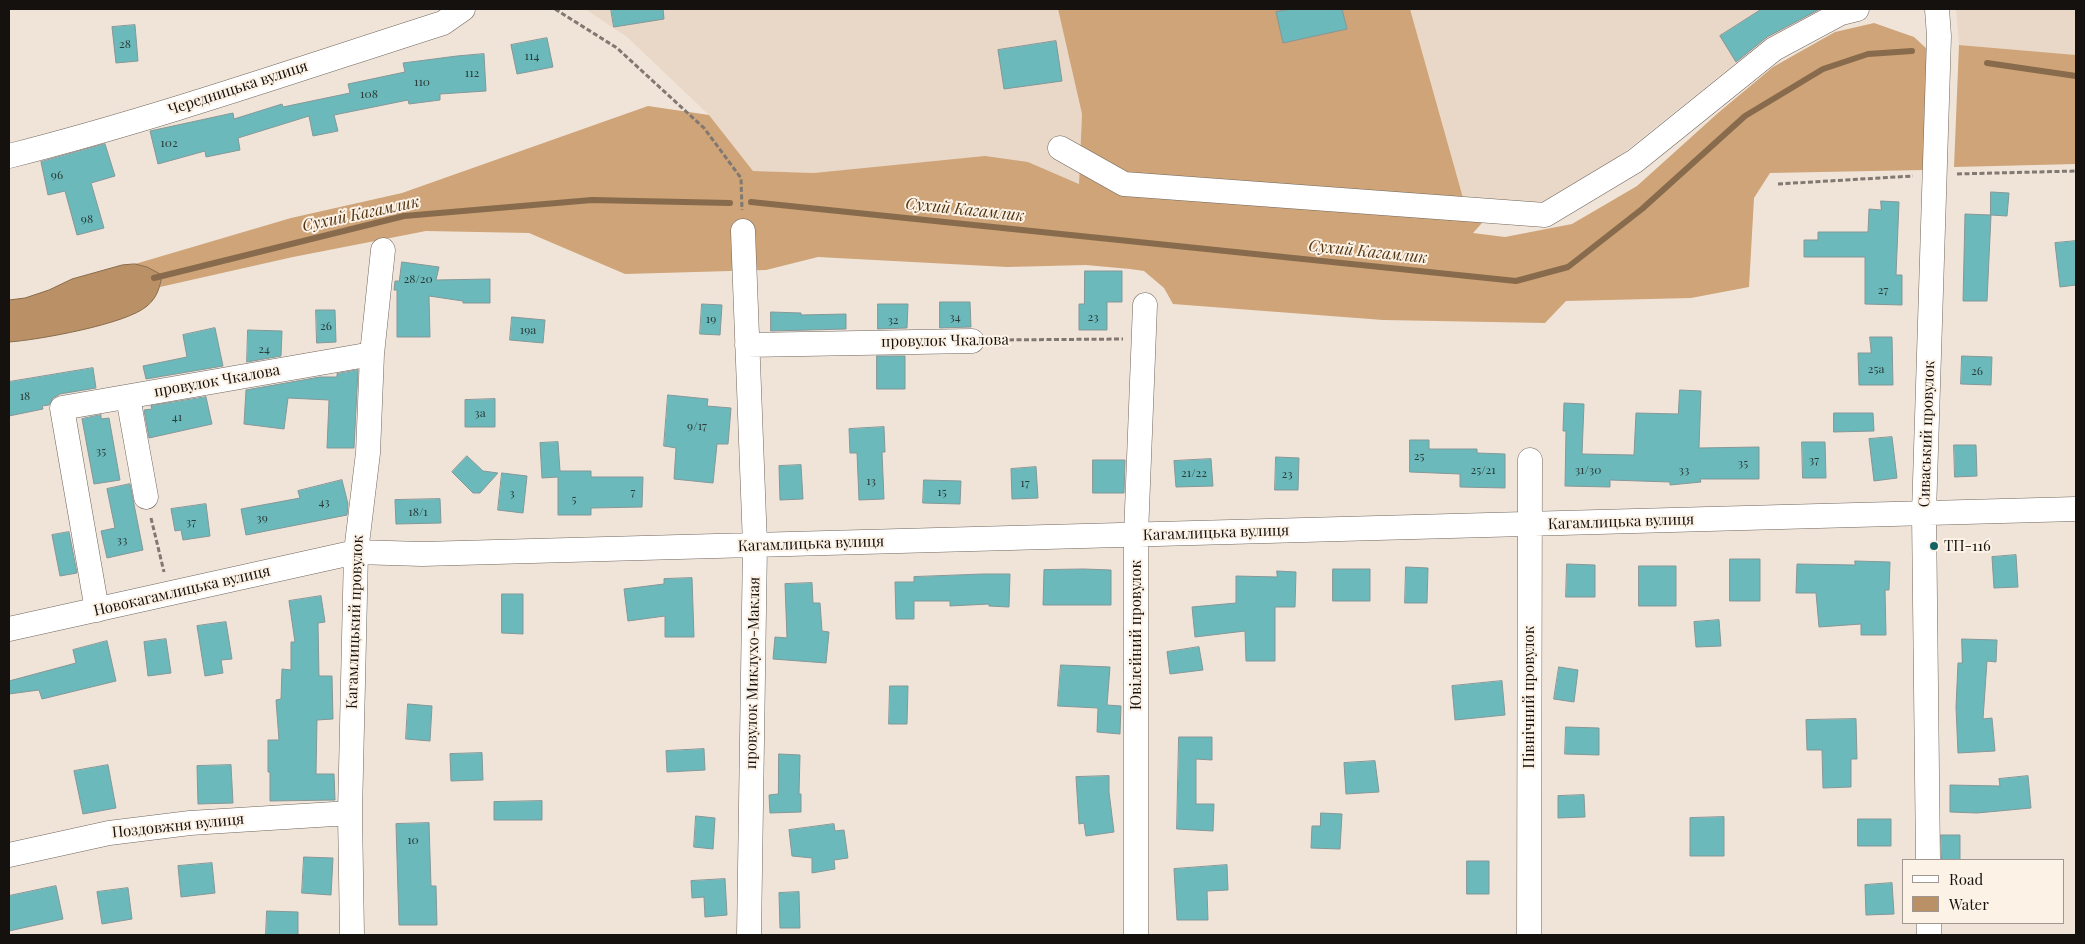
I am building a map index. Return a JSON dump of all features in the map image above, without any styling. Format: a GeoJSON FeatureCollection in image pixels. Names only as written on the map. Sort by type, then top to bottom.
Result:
{"type":"FeatureCollection","features":[{"type":"Feature","properties":{"kind":"street","name":"Чередницька вулиця"},"geometry":{"type":"LineString","coordinates":[[9,156],[186,105],[433,26],[463,9]]}},
{"type":"Feature","properties":{"kind":"street"},"geometry":{"type":"LineString","coordinates":[[1060,148],[1124,184],[1545,215],[1634,161],[1774,48],[1842,13],[1857,9]]}},
{"type":"Feature","properties":{"kind":"street","name":"Сиваський провулок"},"geometry":{"type":"LineString","coordinates":[[1928,859],[1924,514],[1939,36],[1937,9]]}},
{"type":"Feature","properties":{"kind":"street","name":"провулок Миклухо-Маклая"},"geometry":{"type":"LineString","coordinates":[[743,231],[754,545],[749,935]]}},
{"type":"Feature","properties":{"kind":"street","name":"Кагамлицький провулок"},"geometry":{"type":"LineString","coordinates":[[352,935],[350,813],[356,552],[368,453],[372,354],[383,250]]}},
{"type":"Feature","properties":{"kind":"street","name":"Ювілейний провулок"},"geometry":{"type":"LineString","coordinates":[[1136,935],[1136,535],[1145,305]]}},
{"type":"Feature","properties":{"kind":"street","name":"провулок Чкалова"},"geometry":{"type":"LineString","coordinates":[[747,345],[972,341]]}},
{"type":"Feature","properties":{"kind":"street","name":"провулок Чкалова"},"geometry":{"type":"LineString","coordinates":[[97,610],[62,408],[372,354]]}},
{"type":"Feature","properties":{"kind":"street"},"geometry":{"type":"LineString","coordinates":[[128,397],[146,497]]}},
{"type":"Feature","properties":{"kind":"street","name":"Північний провулок"},"geometry":{"type":"LineString","coordinates":[[1529,935],[1530,460]]}},
{"type":"Feature","properties":{"kind":"street","name":"Кагамлицька вулиця"},"geometry":{"type":"LineString","coordinates":[[356,552],[422,554],[2076,509]]}},
{"type":"Feature","properties":{"kind":"street","name":"Новокагамлицька вулиця"},"geometry":{"type":"LineString","coordinates":[[9,629],[356,552]]}},
{"type":"Feature","properties":{"kind":"street","name":"Поздовжня вулиця"},"geometry":{"type":"LineString","coordinates":[[9,855],[109,833],[190,823],[350,813]]}},
{"type":"Feature","properties":{"kind":"path"},"geometry":{"type":"LineString","coordinates":[[554,9],[617,48],[704,128],[741,178],[743,231]]}},
{"type":"Feature","properties":{"kind":"path","name":"провулок Чкалова"},"geometry":{"type":"LineString","coordinates":[[972,341],[1144,338]]}},
{"type":"Feature","properties":{"kind":"path"},"geometry":{"type":"LineString","coordinates":[[146,497],[169,595]]}},
{"type":"Feature","properties":{"kind":"shaded area"},"geometry":{"type":"Polygon","coordinates":[[[585,9],[1058,9],[1082,114],[1079,184],[1028,162],[814,173],[753,171],[709,115],[627,37],[585,9]]]}},
{"type":"Feature","properties":{"kind":"shaded area"},"geometry":{"type":"Polygon","coordinates":[[[1058,9],[1410,9],[1465,205],[1475,211],[1482,223],[1473,233],[1505,237],[1572,224],[1637,186],[1718,113],[1773,67],[1835,32],[1874,23],[1914,37],[1927,49],[1924,170],[1770,173],[1754,198],[1749,287],[1691,298],[1566,301],[1545,323],[1383,320],[1173,304],[1164,288],[1144,271],[1086,265],[1007,267],[818,257],[766,270],[625,274],[529,233],[426,231],[293,257],[160,287],[161,275],[147,267],[135,264],[291,218],[402,193],[648,106],[709,115],[753,171],[814,173],[985,156],[1028,162],[1079,184],[1082,114],[1058,9]]]}},
{"type":"Feature","properties":{"kind":"shaded area"},"geometry":{"type":"Polygon","coordinates":[[[1410,9],[1820,9],[1737,62],[1582,186],[1547,202],[1465,205],[1410,9]]]}},
{"type":"Feature","properties":{"kind":"shaded area"},"geometry":{"type":"Polygon","coordinates":[[[1956,9],[2076,9],[2076,55],[1959,45],[1956,9]]]}},
{"type":"Feature","properties":{"kind":"shaded area"},"geometry":{"type":"Polygon","coordinates":[[[1959,45],[2076,55],[2076,164],[1954,167],[1959,45]]]}},
{"type":"Feature","properties":{"kind":"water"},"geometry":{"type":"Polygon","coordinates":[[[135,264],[147,267],[162,275],[156,296],[137,313],[81,330],[9,342],[9,300],[25,298],[49,290],[72,279],[122,265],[135,264]]]}},
{"type":"Feature","properties":{"kind":"building"},"geometry":{"type":"Polygon","coordinates":[[[611,9],[663,9],[664,19],[614,27],[611,9]]]}},
{"type":"Feature","properties":{"kind":"building"},"geometry":{"type":"Polygon","coordinates":[[[1291,9],[1342,9],[1347,29],[1283,43],[1276,12],[1291,9]]]}},
{"type":"Feature","properties":{"kind":"building"},"geometry":{"type":"Polygon","coordinates":[[[1762,9],[1820,9],[1767,37],[1736,62],[1720,36],[1762,9]]]}},
{"type":"Feature","properties":{"kind":"building"},"geometry":{"type":"Polygon","coordinates":[[[135,25],[138,61],[116,63],[112,27],[135,25]]]}},
{"type":"Feature","properties":{"kind":"building"},"geometry":{"type":"Polygon","coordinates":[[[547,38],[553,67],[517,74],[511,45],[547,38]]]}},
{"type":"Feature","properties":{"kind":"building"},"geometry":{"type":"Polygon","coordinates":[[[1056,41],[1062,81],[1004,89],[998,50],[1056,41]]]}},
{"type":"Feature","properties":{"kind":"building"},"geometry":{"type":"Polygon","coordinates":[[[484,54],[486,91],[440,94],[440,100],[409,104],[408,100],[334,115],[338,131],[313,136],[309,116],[238,138],[240,150],[206,157],[205,151],[158,164],[150,131],[233,113],[234,119],[282,104],[283,107],[350,93],[348,84],[405,72],[403,63],[484,54]]]}},
{"type":"Feature","properties":{"kind":"building"},"geometry":{"type":"Polygon","coordinates":[[[105,144],[115,176],[91,183],[104,228],[77,235],[65,191],[48,195],[41,162],[105,144]]]}},
{"type":"Feature","properties":{"kind":"building"},"geometry":{"type":"Polygon","coordinates":[[[1991,192],[2009,193],[2007,216],[1991,215],[1987,301],[1963,301],[1965,214],[1990,215],[1991,192]]]}},
{"type":"Feature","properties":{"kind":"building"},"geometry":{"type":"Polygon","coordinates":[[[1881,201],[1899,202],[1896,275],[1902,275],[1902,305],[1865,304],[1865,257],[1804,257],[1804,240],[1818,240],[1818,232],[1868,232],[1869,209],[1881,210],[1881,201]]]}},
{"type":"Feature","properties":{"kind":"building"},"geometry":{"type":"Polygon","coordinates":[[[2076,241],[2076,285],[2060,287],[2055,243],[2076,241]]]}},
{"type":"Feature","properties":{"kind":"building"},"geometry":{"type":"Polygon","coordinates":[[[402,262],[439,267],[436,280],[490,279],[490,303],[463,303],[463,301],[429,296],[430,337],[397,337],[397,290],[394,290],[395,281],[399,281],[402,262]]]}},
{"type":"Feature","properties":{"kind":"building"},"geometry":{"type":"Polygon","coordinates":[[[1085,271],[1122,271],[1122,302],[1107,302],[1107,330],[1079,330],[1079,304],[1084,304],[1085,271]]]}},
{"type":"Feature","properties":{"kind":"building"},"geometry":{"type":"Polygon","coordinates":[[[940,302],[970,302],[971,327],[940,328],[940,302]]]}},
{"type":"Feature","properties":{"kind":"building"},"geometry":{"type":"Polygon","coordinates":[[[702,304],[722,305],[720,335],[700,334],[702,304]]]}},
{"type":"Feature","properties":{"kind":"building"},"geometry":{"type":"Polygon","coordinates":[[[878,304],[908,304],[907,328],[878,329],[878,304]]]}},
{"type":"Feature","properties":{"kind":"building"},"geometry":{"type":"Polygon","coordinates":[[[316,310],[335,310],[336,342],[317,343],[316,310]]]}},
{"type":"Feature","properties":{"kind":"building"},"geometry":{"type":"Polygon","coordinates":[[[771,312],[801,313],[801,315],[846,314],[846,329],[771,331],[771,312]]]}},
{"type":"Feature","properties":{"kind":"building"},"geometry":{"type":"Polygon","coordinates":[[[512,317],[545,320],[543,343],[510,340],[512,317]]]}},
{"type":"Feature","properties":{"kind":"building"},"geometry":{"type":"Polygon","coordinates":[[[215,328],[223,366],[146,379],[143,366],[187,357],[183,335],[215,328]]]}},
{"type":"Feature","properties":{"kind":"building"},"geometry":{"type":"Polygon","coordinates":[[[248,330],[282,331],[281,356],[247,362],[248,330]]]}},
{"type":"Feature","properties":{"kind":"building"},"geometry":{"type":"Polygon","coordinates":[[[1870,337],[1892,337],[1893,385],[1859,385],[1858,353],[1871,353],[1870,337]]]}},
{"type":"Feature","properties":{"kind":"building"},"geometry":{"type":"Polygon","coordinates":[[[877,356],[905,356],[905,389],[877,389],[877,356]]]}},
{"type":"Feature","properties":{"kind":"building"},"geometry":{"type":"Polygon","coordinates":[[[1962,356],[1992,357],[1991,385],[1961,384],[1962,356]]]}},
{"type":"Feature","properties":{"kind":"building"},"geometry":{"type":"Polygon","coordinates":[[[93,368],[96,388],[60,394],[53,398],[49,405],[42,406],[43,409],[9,416],[9,382],[93,368]]]}},
{"type":"Feature","properties":{"kind":"building"},"geometry":{"type":"Polygon","coordinates":[[[358,370],[354,448],[327,448],[329,400],[288,398],[284,429],[244,424],[246,390],[320,377],[337,377],[337,374],[358,370]]]}},
{"type":"Feature","properties":{"kind":"building"},"geometry":{"type":"Polygon","coordinates":[[[1680,390],[1701,391],[1699,448],[1759,447],[1759,479],[1700,479],[1701,482],[1670,485],[1670,482],[1610,480],[1610,487],[1565,486],[1566,431],[1563,431],[1564,403],[1584,404],[1582,454],[1634,455],[1636,413],[1678,414],[1680,390]]]}},
{"type":"Feature","properties":{"kind":"building"},"geometry":{"type":"Polygon","coordinates":[[[668,395],[708,399],[707,406],[731,408],[728,444],[717,444],[713,483],[674,479],[676,448],[664,446],[668,395]]]}},
{"type":"Feature","properties":{"kind":"building"},"geometry":{"type":"Polygon","coordinates":[[[206,397],[212,424],[149,438],[144,410],[152,409],[151,406],[206,397]]]}},
{"type":"Feature","properties":{"kind":"building"},"geometry":{"type":"Polygon","coordinates":[[[495,399],[495,427],[465,427],[465,400],[495,399]]]}},
{"type":"Feature","properties":{"kind":"building"},"geometry":{"type":"Polygon","coordinates":[[[1834,413],[1873,413],[1874,431],[1834,432],[1834,413]]]}},
{"type":"Feature","properties":{"kind":"building"},"geometry":{"type":"Polygon","coordinates":[[[101,415],[101,419],[109,418],[120,480],[94,484],[82,419],[101,415]]]}},
{"type":"Feature","properties":{"kind":"building"},"geometry":{"type":"Polygon","coordinates":[[[884,427],[885,452],[882,452],[884,499],[859,500],[857,453],[850,453],[849,429],[884,427]]]}},
{"type":"Feature","properties":{"kind":"building"},"geometry":{"type":"Polygon","coordinates":[[[1892,437],[1897,478],[1874,481],[1869,439],[1892,437]]]}},
{"type":"Feature","properties":{"kind":"building"},"geometry":{"type":"Polygon","coordinates":[[[1410,440],[1429,440],[1429,449],[1477,449],[1477,453],[1505,454],[1505,488],[1460,487],[1460,474],[1410,472],[1410,440]]]}},
{"type":"Feature","properties":{"kind":"building"},"geometry":{"type":"Polygon","coordinates":[[[558,442],[560,471],[591,471],[591,477],[643,477],[642,507],[591,508],[591,515],[558,515],[558,477],[542,478],[540,443],[558,442]]]}},
{"type":"Feature","properties":{"kind":"building"},"geometry":{"type":"Polygon","coordinates":[[[1802,442],[1825,442],[1826,478],[1803,478],[1802,442]]]}},
{"type":"Feature","properties":{"kind":"building"},"geometry":{"type":"Polygon","coordinates":[[[1954,445],[1976,445],[1977,476],[1955,477],[1954,445]]]}},
{"type":"Feature","properties":{"kind":"building"},"geometry":{"type":"Polygon","coordinates":[[[467,456],[483,471],[498,473],[480,493],[473,493],[452,472],[467,456]]]}},
{"type":"Feature","properties":{"kind":"building"},"geometry":{"type":"Polygon","coordinates":[[[1276,457],[1299,458],[1298,490],[1275,490],[1276,457]]]}},
{"type":"Feature","properties":{"kind":"building"},"geometry":{"type":"Polygon","coordinates":[[[1211,459],[1213,486],[1176,487],[1174,461],[1211,459]]]}},
{"type":"Feature","properties":{"kind":"building"},"geometry":{"type":"Polygon","coordinates":[[[1093,460],[1125,460],[1124,493],[1093,493],[1093,460]]]}},
{"type":"Feature","properties":{"kind":"building"},"geometry":{"type":"Polygon","coordinates":[[[801,465],[803,499],[780,500],[779,466],[801,465]]]}},
{"type":"Feature","properties":{"kind":"building"},"geometry":{"type":"Polygon","coordinates":[[[1036,467],[1038,498],[1012,499],[1011,469],[1036,467]]]}},
{"type":"Feature","properties":{"kind":"building"},"geometry":{"type":"Polygon","coordinates":[[[502,473],[527,476],[523,513],[498,510],[502,473]]]}},
{"type":"Feature","properties":{"kind":"building"},"geometry":{"type":"Polygon","coordinates":[[[342,480],[348,504],[347,515],[246,535],[241,509],[300,498],[298,491],[342,480]]]}},
{"type":"Feature","properties":{"kind":"building"},"geometry":{"type":"Polygon","coordinates":[[[924,480],[961,481],[960,504],[923,503],[924,480]]]}},
{"type":"Feature","properties":{"kind":"building"},"geometry":{"type":"Polygon","coordinates":[[[130,484],[143,550],[107,558],[101,531],[115,528],[107,489],[130,484]]]}},
{"type":"Feature","properties":{"kind":"building"},"geometry":{"type":"Polygon","coordinates":[[[440,499],[441,523],[396,524],[395,500],[440,499]]]}},
{"type":"Feature","properties":{"kind":"building"},"geometry":{"type":"Polygon","coordinates":[[[206,504],[210,536],[183,540],[181,530],[175,531],[171,509],[206,504]]]}},
{"type":"Feature","properties":{"kind":"building"},"geometry":{"type":"Polygon","coordinates":[[[69,532],[77,573],[60,576],[52,535],[69,532]]]}},
{"type":"Feature","properties":{"kind":"building"},"geometry":{"type":"Polygon","coordinates":[[[2016,555],[2018,587],[1994,588],[1992,557],[2016,555]]]}},
{"type":"Feature","properties":{"kind":"building"},"geometry":{"type":"Polygon","coordinates":[[[1730,559],[1760,559],[1760,601],[1730,601],[1730,559]]]}},
{"type":"Feature","properties":{"kind":"building"},"geometry":{"type":"Polygon","coordinates":[[[1855,561],[1890,562],[1889,590],[1885,590],[1886,635],[1861,635],[1861,624],[1819,627],[1816,593],[1796,593],[1797,564],[1855,565],[1855,561]]]}},
{"type":"Feature","properties":{"kind":"building"},"geometry":{"type":"Polygon","coordinates":[[[1567,564],[1595,565],[1595,597],[1566,597],[1567,564]]]}},
{"type":"Feature","properties":{"kind":"building"},"geometry":{"type":"Polygon","coordinates":[[[1639,566],[1676,566],[1676,606],[1639,606],[1639,566]]]}},
{"type":"Feature","properties":{"kind":"building"},"geometry":{"type":"Polygon","coordinates":[[[1406,567],[1428,568],[1427,603],[1405,603],[1406,567]]]}},
{"type":"Feature","properties":{"kind":"building"},"geometry":{"type":"Polygon","coordinates":[[[1333,569],[1370,569],[1370,601],[1333,601],[1333,569]]]}},
{"type":"Feature","properties":{"kind":"building"},"geometry":{"type":"Polygon","coordinates":[[[1044,570],[1111,570],[1111,605],[1043,605],[1044,570]]]}},
{"type":"Feature","properties":{"kind":"building"},"geometry":{"type":"Polygon","coordinates":[[[1277,571],[1296,572],[1295,607],[1275,607],[1275,661],[1246,661],[1245,631],[1195,637],[1192,607],[1236,603],[1236,576],[1277,577],[1277,571]]]}},
{"type":"Feature","properties":{"kind":"building"},"geometry":{"type":"Polygon","coordinates":[[[1010,574],[1009,607],[989,606],[989,604],[950,606],[950,601],[914,601],[914,619],[896,619],[895,582],[914,582],[914,577],[1010,574]]]}},
{"type":"Feature","properties":{"kind":"building"},"geometry":{"type":"Polygon","coordinates":[[[692,578],[694,637],[665,637],[665,616],[628,621],[624,589],[664,584],[664,579],[692,578]]]}},
{"type":"Feature","properties":{"kind":"building"},"geometry":{"type":"Polygon","coordinates":[[[812,583],[813,603],[820,603],[822,631],[829,632],[826,663],[773,659],[775,637],[787,638],[785,584],[812,583]]]}},
{"type":"Feature","properties":{"kind":"building"},"geometry":{"type":"Polygon","coordinates":[[[502,594],[523,594],[523,634],[502,633],[502,594]]]}},
{"type":"Feature","properties":{"kind":"building"},"geometry":{"type":"Polygon","coordinates":[[[321,596],[325,622],[318,623],[319,676],[332,676],[333,719],[317,720],[316,774],[334,774],[335,800],[270,801],[268,740],[279,740],[276,700],[281,699],[282,669],[291,670],[291,642],[295,642],[289,601],[321,596]]]}},
{"type":"Feature","properties":{"kind":"building"},"geometry":{"type":"Polygon","coordinates":[[[1719,620],[1721,646],[1696,647],[1694,622],[1719,620]]]}},
{"type":"Feature","properties":{"kind":"building"},"geometry":{"type":"Polygon","coordinates":[[[226,622],[232,659],[221,660],[223,673],[205,676],[197,626],[226,622]]]}},
{"type":"Feature","properties":{"kind":"building"},"geometry":{"type":"Polygon","coordinates":[[[166,639],[171,673],[148,676],[144,642],[166,639]]]}},
{"type":"Feature","properties":{"kind":"building"},"geometry":{"type":"Polygon","coordinates":[[[1962,639],[1997,640],[1996,662],[1987,661],[1983,719],[1992,718],[1995,751],[1958,753],[1956,707],[1958,663],[1962,663],[1962,639]]]}},
{"type":"Feature","properties":{"kind":"building"},"geometry":{"type":"Polygon","coordinates":[[[107,641],[116,681],[42,699],[39,690],[9,694],[9,681],[76,663],[73,650],[107,641]]]}},
{"type":"Feature","properties":{"kind":"building"},"geometry":{"type":"Polygon","coordinates":[[[1199,647],[1203,670],[1170,674],[1167,652],[1199,647]]]}},
{"type":"Feature","properties":{"kind":"building"},"geometry":{"type":"Polygon","coordinates":[[[1061,665],[1110,667],[1107,705],[1121,706],[1120,734],[1097,732],[1098,708],[1058,706],[1061,665]]]}},
{"type":"Feature","properties":{"kind":"building"},"geometry":{"type":"Polygon","coordinates":[[[1559,667],[1578,670],[1574,702],[1554,699],[1559,667]]]}},
{"type":"Feature","properties":{"kind":"building"},"geometry":{"type":"Polygon","coordinates":[[[1502,681],[1505,715],[1455,720],[1452,686],[1502,681]]]}},
{"type":"Feature","properties":{"kind":"building"},"geometry":{"type":"Polygon","coordinates":[[[890,686],[908,686],[907,724],[889,724],[890,686]]]}},
{"type":"Feature","properties":{"kind":"building"},"geometry":{"type":"Polygon","coordinates":[[[408,704],[432,706],[430,741],[406,739],[408,704]]]}},
{"type":"Feature","properties":{"kind":"building"},"geometry":{"type":"Polygon","coordinates":[[[1856,719],[1857,759],[1851,759],[1851,787],[1823,788],[1822,750],[1807,750],[1806,720],[1856,719]]]}},
{"type":"Feature","properties":{"kind":"building"},"geometry":{"type":"Polygon","coordinates":[[[1566,727],[1599,728],[1599,755],[1565,754],[1566,727]]]}},
{"type":"Feature","properties":{"kind":"building"},"geometry":{"type":"Polygon","coordinates":[[[1179,737],[1212,737],[1212,760],[1196,759],[1196,804],[1214,804],[1213,831],[1177,829],[1179,737]]]}},
{"type":"Feature","properties":{"kind":"building"},"geometry":{"type":"Polygon","coordinates":[[[704,749],[705,770],[667,772],[666,751],[704,749]]]}},
{"type":"Feature","properties":{"kind":"building"},"geometry":{"type":"Polygon","coordinates":[[[482,753],[483,780],[451,781],[450,754],[482,753]]]}},
{"type":"Feature","properties":{"kind":"building"},"geometry":{"type":"Polygon","coordinates":[[[779,754],[800,755],[799,794],[801,794],[801,812],[770,813],[769,795],[778,794],[779,754]]]}},
{"type":"Feature","properties":{"kind":"building"},"geometry":{"type":"Polygon","coordinates":[[[1375,761],[1379,792],[1346,794],[1344,763],[1375,761]]]}},
{"type":"Feature","properties":{"kind":"building"},"geometry":{"type":"Polygon","coordinates":[[[108,765],[116,808],[83,814],[74,771],[108,765]]]}},
{"type":"Feature","properties":{"kind":"building"},"geometry":{"type":"Polygon","coordinates":[[[231,765],[233,803],[198,804],[197,766],[231,765]]]}},
{"type":"Feature","properties":{"kind":"building"},"geometry":{"type":"Polygon","coordinates":[[[1109,776],[1114,832],[1086,836],[1084,823],[1079,824],[1076,777],[1109,776]]]}},
{"type":"Feature","properties":{"kind":"building"},"geometry":{"type":"Polygon","coordinates":[[[2028,776],[2031,808],[1977,813],[1950,812],[1950,785],[2000,786],[1999,779],[2028,776]]]}},
{"type":"Feature","properties":{"kind":"building"},"geometry":{"type":"Polygon","coordinates":[[[1584,795],[1585,817],[1558,818],[1558,796],[1584,795]]]}},
{"type":"Feature","properties":{"kind":"building"},"geometry":{"type":"Polygon","coordinates":[[[542,801],[542,820],[494,820],[494,802],[542,801]]]}},
{"type":"Feature","properties":{"kind":"building"},"geometry":{"type":"Polygon","coordinates":[[[1321,813],[1342,814],[1340,849],[1311,848],[1312,826],[1320,826],[1321,813]]]}},
{"type":"Feature","properties":{"kind":"building"},"geometry":{"type":"Polygon","coordinates":[[[696,816],[715,818],[713,849],[694,847],[696,816]]]}},
{"type":"Feature","properties":{"kind":"building"},"geometry":{"type":"Polygon","coordinates":[[[1724,817],[1724,856],[1690,856],[1690,818],[1724,817]]]}},
{"type":"Feature","properties":{"kind":"building"},"geometry":{"type":"Polygon","coordinates":[[[1858,819],[1891,819],[1891,846],[1858,846],[1858,819]]]}},
{"type":"Feature","properties":{"kind":"building"},"geometry":{"type":"Polygon","coordinates":[[[429,823],[431,886],[436,886],[437,925],[399,925],[396,824],[429,823]]]}},
{"type":"Feature","properties":{"kind":"building"},"geometry":{"type":"Polygon","coordinates":[[[834,824],[835,831],[844,830],[848,858],[834,860],[835,869],[812,873],[812,858],[792,856],[789,830],[834,824]]]}},
{"type":"Feature","properties":{"kind":"building"},"geometry":{"type":"Polygon","coordinates":[[[1941,835],[1960,835],[1960,859],[1942,859],[1941,835]]]}},
{"type":"Feature","properties":{"kind":"building"},"geometry":{"type":"Polygon","coordinates":[[[304,857],[333,858],[331,895],[302,893],[304,857]]]}},
{"type":"Feature","properties":{"kind":"building"},"geometry":{"type":"Polygon","coordinates":[[[1467,861],[1489,861],[1489,894],[1467,894],[1467,861]]]}},
{"type":"Feature","properties":{"kind":"building"},"geometry":{"type":"Polygon","coordinates":[[[212,863],[215,893],[181,897],[178,866],[212,863]]]}},
{"type":"Feature","properties":{"kind":"building"},"geometry":{"type":"Polygon","coordinates":[[[1227,865],[1228,890],[1207,891],[1208,920],[1177,920],[1174,869],[1227,865]]]}},
{"type":"Feature","properties":{"kind":"building"},"geometry":{"type":"Polygon","coordinates":[[[725,879],[727,915],[705,917],[704,897],[692,898],[691,881],[725,879]]]}},
{"type":"Feature","properties":{"kind":"building"},"geometry":{"type":"Polygon","coordinates":[[[1892,883],[1894,914],[1866,915],[1865,885],[1892,883]]]}},
{"type":"Feature","properties":{"kind":"building"},"geometry":{"type":"Polygon","coordinates":[[[56,886],[63,919],[9,931],[9,896],[56,886]]]}},
{"type":"Feature","properties":{"kind":"building"},"geometry":{"type":"Polygon","coordinates":[[[128,888],[132,919],[102,924],[97,892],[128,888]]]}},
{"type":"Feature","properties":{"kind":"building"},"geometry":{"type":"Polygon","coordinates":[[[799,892],[800,928],[780,928],[779,893],[799,892]]]}},
{"type":"Feature","properties":{"kind":"building"},"geometry":{"type":"Polygon","coordinates":[[[267,911],[298,912],[298,935],[266,935],[267,911]]]}},
{"type":"Feature","properties":{"kind":"waterway","name":"Сухий Кагамлик"},"geometry":{"type":"LineString","coordinates":[[751,202],[1516,281],[1568,267],[1642,209],[1745,116],[1823,69],[1868,54],[1912,51]]}},
{"type":"Feature","properties":{"kind":"waterway","name":"Сухий Кагамлик"},"geometry":{"type":"LineString","coordinates":[[1987,63],[2076,76]]}},
{"type":"Feature","properties":{"kind":"waterway","name":"Сухий Кагамлик"},"geometry":{"type":"LineString","coordinates":[[154,278],[404,216],[592,200],[730,203]]}},
{"type":"Feature","properties":{"kind":"place","name":"ТП-116"},"geometry":{"type":"Point","coordinates":[1934,546]}}]}
